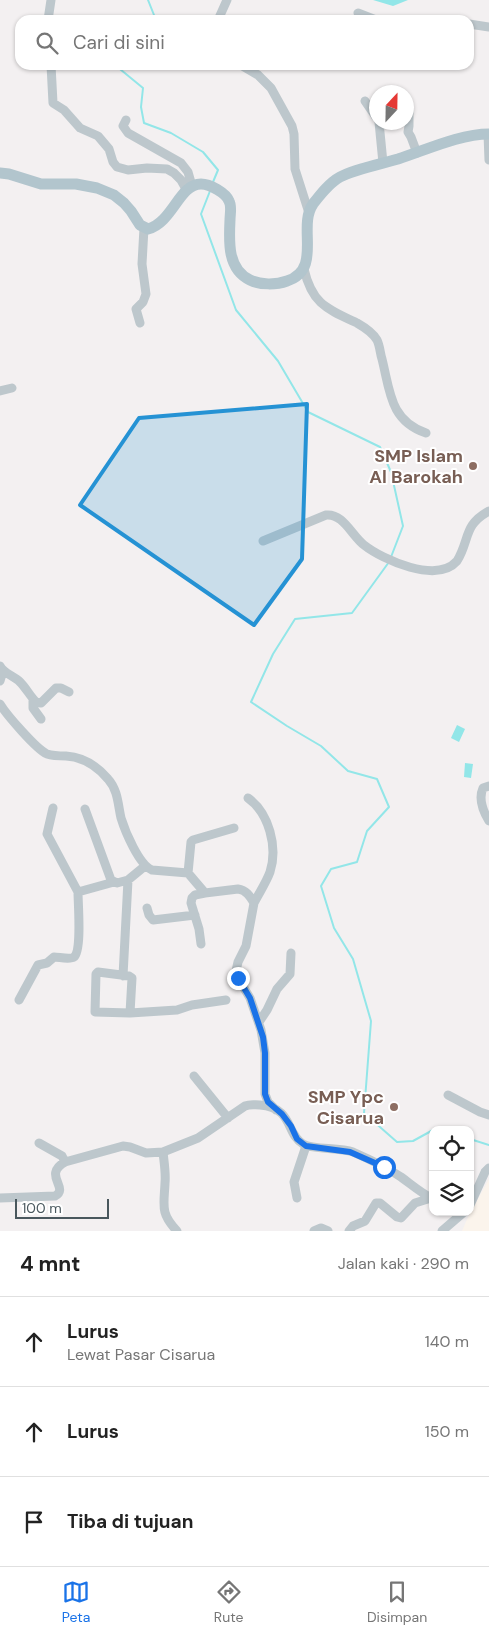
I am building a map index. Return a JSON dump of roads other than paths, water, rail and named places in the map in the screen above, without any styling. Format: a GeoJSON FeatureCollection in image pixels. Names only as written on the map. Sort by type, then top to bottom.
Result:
{"type":"FeatureCollection","features":[{"type":"Feature","properties":{"kind":"main road"},"geometry":{"type":"LineString","coordinates":[[0,172],[41,184],[76,184],[97,188],[124,203],[144,228],[150,228],[162,220],[189,188],[202,184],[205,185],[226,196],[230,203],[230,250],[235,266],[241,275],[256,283],[279,283],[290,280],[304,269],[307,253],[309,213],[314,203],[325,190],[339,178],[467,137],[488,134]]}},
{"type":"Feature","properties":{"kind":"street"},"geometry":{"type":"LineString","coordinates":[[49,15],[51,0]]}},
{"type":"Feature","properties":{"kind":"street"},"geometry":{"type":"LineString","coordinates":[[220,15],[227,0]]}},
{"type":"Feature","properties":{"kind":"street"},"geometry":{"type":"LineString","coordinates":[[474,25],[489,27]]}},
{"type":"Feature","properties":{"kind":"street"},"geometry":{"type":"LineString","coordinates":[[51,70],[53,102],[64,110],[80,128],[98,136],[110,150],[115,165],[121,169],[128,170],[167,169],[174,172],[189,188]]}},
{"type":"Feature","properties":{"kind":"street"},"geometry":{"type":"LineString","coordinates":[[250,70],[258,75],[271,88],[292,126],[295,169],[309,213]]}},
{"type":"Feature","properties":{"kind":"street"},"geometry":{"type":"LineString","coordinates":[[365,101],[369,107]]}},
{"type":"Feature","properties":{"kind":"street"},"geometry":{"type":"LineString","coordinates":[[126,120],[124,126],[128,133],[181,163],[188,172],[189,188]]}},
{"type":"Feature","properties":{"kind":"street"},"geometry":{"type":"LineString","coordinates":[[380,130],[383,163]]}},
{"type":"Feature","properties":{"kind":"street"},"geometry":{"type":"LineString","coordinates":[[408,130],[417,153]]}},
{"type":"Feature","properties":{"kind":"street"},"geometry":{"type":"LineString","coordinates":[[488,134],[489,160]]}},
{"type":"Feature","properties":{"kind":"street"},"geometry":{"type":"LineString","coordinates":[[140,323],[136,309],[143,302],[146,292],[142,264],[144,228]]}},
{"type":"Feature","properties":{"kind":"street"},"geometry":{"type":"LineString","coordinates":[[304,269],[309,288],[318,302],[327,309],[360,325],[376,339],[391,400],[407,423],[426,433]]}},
{"type":"Feature","properties":{"kind":"street"},"geometry":{"type":"LineString","coordinates":[[0,391],[12,388]]}},
{"type":"Feature","properties":{"kind":"street"},"geometry":{"type":"LineString","coordinates":[[262,541],[326,515],[332,515],[342,521],[364,546],[400,564],[422,570],[442,570],[453,565],[460,556],[471,526],[489,511]]}},
{"type":"Feature","properties":{"kind":"street"},"geometry":{"type":"LineString","coordinates":[[0,681],[1,668]]}},
{"type":"Feature","properties":{"kind":"street"},"geometry":{"type":"LineString","coordinates":[[1,668],[18,680],[36,702],[41,703],[58,688],[69,692]]}},
{"type":"Feature","properties":{"kind":"street"},"geometry":{"type":"LineString","coordinates":[[33,699],[33,708],[41,719]]}},
{"type":"Feature","properties":{"kind":"street"},"geometry":{"type":"LineString","coordinates":[[0,704],[43,751],[51,755],[85,760],[110,780],[116,793],[125,828],[145,866],[152,870],[188,873]]}},
{"type":"Feature","properties":{"kind":"street"},"geometry":{"type":"LineString","coordinates":[[489,786],[483,788],[481,795],[483,808],[489,821]]}},
{"type":"Feature","properties":{"kind":"street"},"geometry":{"type":"LineString","coordinates":[[248,798],[261,810],[272,842],[270,872],[254,903],[246,946],[236,971],[247,992],[265,1048],[265,1094],[268,1102],[287,1120],[297,1139],[306,1146],[342,1150],[356,1154],[384,1167],[422,1194],[429,1197]]}},
{"type":"Feature","properties":{"kind":"street"},"geometry":{"type":"LineString","coordinates":[[19,1000],[38,965],[47,963],[54,957],[71,958],[77,949],[79,928],[78,892],[47,834],[53,808]]}},
{"type":"Feature","properties":{"kind":"street"},"geometry":{"type":"LineString","coordinates":[[84,810],[109,878],[114,882]]}},
{"type":"Feature","properties":{"kind":"street"},"geometry":{"type":"LineString","coordinates":[[205,894],[188,873],[191,842],[234,828]]}},
{"type":"Feature","properties":{"kind":"street"},"geometry":{"type":"LineString","coordinates":[[78,892],[128,880],[145,866]]}},
{"type":"Feature","properties":{"kind":"street"},"geometry":{"type":"LineString","coordinates":[[123,976],[128,880]]}},
{"type":"Feature","properties":{"kind":"street"},"geometry":{"type":"LineString","coordinates":[[201,944],[191,900],[195,895],[242,889],[250,896],[254,903]]}},
{"type":"Feature","properties":{"kind":"street"},"geometry":{"type":"LineString","coordinates":[[147,908],[153,920],[195,915]]}},
{"type":"Feature","properties":{"kind":"street"},"geometry":{"type":"LineString","coordinates":[[258,1022],[267,1010],[277,988],[290,974],[291,953]]}},
{"type":"Feature","properties":{"kind":"street"},"geometry":{"type":"LineString","coordinates":[[130,1013],[132,978],[97,973],[94,1010],[96,1013],[130,1013],[177,1010],[192,1005],[226,1000]]}},
{"type":"Feature","properties":{"kind":"street"},"geometry":{"type":"LineString","coordinates":[[194,1076],[228,1118]]}},
{"type":"Feature","properties":{"kind":"street"},"geometry":{"type":"LineString","coordinates":[[448,1095],[489,1115]]}},
{"type":"Feature","properties":{"kind":"street"},"geometry":{"type":"LineString","coordinates":[[0,1198],[50,1197],[58,1194],[60,1188],[54,1177],[57,1167],[65,1162],[123,1146],[146,1154],[163,1152],[198,1138],[248,1105],[264,1106],[276,1110]]}},
{"type":"Feature","properties":{"kind":"street"},"geometry":{"type":"LineString","coordinates":[[40,1143],[60,1154],[65,1162]]}},
{"type":"Feature","properties":{"kind":"street"},"geometry":{"type":"LineString","coordinates":[[297,1198],[294,1182],[306,1146]]}},
{"type":"Feature","properties":{"kind":"street"},"geometry":{"type":"LineString","coordinates":[[163,1152],[165,1182],[163,1210],[168,1221],[177,1231]]}},
{"type":"Feature","properties":{"kind":"street"},"geometry":{"type":"LineString","coordinates":[[474,1196],[485,1172],[489,1168]]}},
{"type":"Feature","properties":{"kind":"street"},"geometry":{"type":"LineString","coordinates":[[349,1231],[353,1226],[365,1221],[376,1203],[380,1202],[397,1217],[402,1218],[415,1203],[429,1199]]}},
{"type":"Feature","properties":{"kind":"street"},"geometry":{"type":"LineString","coordinates":[[442,1231],[459,1216]]}},
{"type":"Feature","properties":{"kind":"street"},"geometry":{"type":"LineString","coordinates":[[314,1231],[321,1228],[328,1231]]}},
{"type":"Feature","properties":{"kind":"water"},"geometry":{"type":"Polygon","coordinates":[[[373,0],[408,0],[393,6],[373,0]]]}},
{"type":"Feature","properties":{"kind":"water"},"geometry":{"type":"Polygon","coordinates":[[[457,725],[465,729],[459,742],[451,738],[457,725]]]}},
{"type":"Feature","properties":{"kind":"water"},"geometry":{"type":"Polygon","coordinates":[[[465,763],[473,764],[471,778],[464,777],[465,763]]]}},
{"type":"Feature","properties":{"kind":"waterway"},"geometry":{"type":"LineString","coordinates":[[148,0],[154,15]]}},
{"type":"Feature","properties":{"kind":"waterway"},"geometry":{"type":"LineString","coordinates":[[121,70],[143,88],[141,107],[144,123],[171,133],[203,152],[218,170],[213,182]]}},
{"type":"Feature","properties":{"kind":"waterway"},"geometry":{"type":"LineString","coordinates":[[210,191],[201,214],[236,310],[278,361],[308,412],[380,447],[391,472],[403,526],[391,557]]}},
{"type":"Feature","properties":{"kind":"waterway"},"geometry":{"type":"LineString","coordinates":[[389,562],[352,613],[295,619],[273,654],[251,702],[321,746],[348,771],[377,779],[389,807],[367,831],[357,862],[331,869],[321,886],[334,928],[353,959],[371,1021],[364,1113],[397,1142],[413,1141],[429,1132]]}},
{"type":"Feature","properties":{"kind":"waterway"},"geometry":{"type":"LineString","coordinates":[[474,1140],[489,1145]]}},
{"type":"Feature","properties":{"kind":"place","name":"SMP Islam Al Barokah"},"geometry":{"type":"Point","coordinates":[473,466]}},
{"type":"Feature","properties":{"kind":"place","name":"SMP Ypc Cisarua"},"geometry":{"type":"Point","coordinates":[394,1107]}}]}
